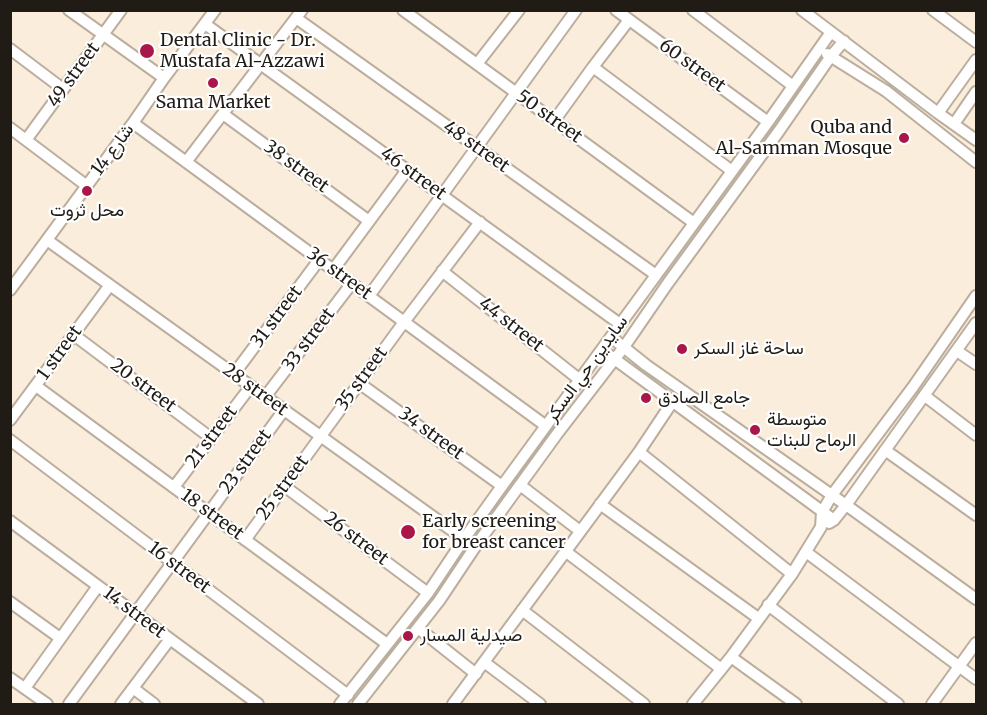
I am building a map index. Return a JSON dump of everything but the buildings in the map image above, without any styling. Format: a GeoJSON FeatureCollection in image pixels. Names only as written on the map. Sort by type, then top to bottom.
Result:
{"type":"FeatureCollection","features":[{"type":"Feature","properties":{"kind":"street"},"geometry":{"type":"LineString","coordinates":[[69,10],[164,78]]}},
{"type":"Feature","properties":{"kind":"street","name":"49 street"},"geometry":{"type":"LineString","coordinates":[[26,140],[121,10]]}},
{"type":"Feature","properties":{"kind":"street","name":"شارع 14"},"geometry":{"type":"LineString","coordinates":[[10,290],[215,10]]}},
{"type":"Feature","properties":{"kind":"street","name":"50 street"},"geometry":{"type":"LineString","coordinates":[[403,10],[694,223]]}},
{"type":"Feature","properties":{"kind":"street"},"geometry":{"type":"LineString","coordinates":[[369,296],[576,10]]}},
{"type":"Feature","properties":{"kind":"street","name":"60 street"},"geometry":{"type":"LineString","coordinates":[[616,10],[768,122]]}},
{"type":"Feature","properties":{"kind":"street"},"geometry":{"type":"LineString","coordinates":[[693,10],[793,86]]}},
{"type":"Feature","properties":{"kind":"street"},"geometry":{"type":"LineString","coordinates":[[802,10],[976,140]]}},
{"type":"Feature","properties":{"kind":"street"},"geometry":{"type":"LineString","coordinates":[[933,10],[976,42]]}},
{"type":"Feature","properties":{"kind":"street"},"geometry":{"type":"LineString","coordinates":[[477,64],[516,12]]}},
{"type":"Feature","properties":{"kind":"street"},"geometry":{"type":"LineString","coordinates":[[186,162],[299,14]]}},
{"type":"Feature","properties":{"kind":"street","name":"48 street"},"geometry":{"type":"LineString","coordinates":[[299,14],[477,147],[656,275]]}},
{"type":"Feature","properties":{"kind":"street"},"geometry":{"type":"LineString","coordinates":[[554,121],[629,20]]}},
{"type":"Feature","properties":{"kind":"street","name":"46 street"},"geometry":{"type":"LineString","coordinates":[[206,24],[620,324]]}},
{"type":"Feature","properties":{"kind":"street","name":"سايدين حي السكر"},"geometry":{"type":"LineString","coordinates":[[340,705],[428,593],[502,486],[831,32]]}},
{"type":"Feature","properties":{"kind":"street","name":"سايدين حي السكر"},"geometry":{"type":"LineString","coordinates":[[358,705],[439,601],[475,547],[624,347],[844,41]]}},
{"type":"Feature","properties":{"kind":"street"},"geometry":{"type":"LineString","coordinates":[[10,49],[63,89]]}},
{"type":"Feature","properties":{"kind":"street"},"geometry":{"type":"LineString","coordinates":[[819,49],[885,91],[976,162]]}},
{"type":"Feature","properties":{"kind":"street"},"geometry":{"type":"LineString","coordinates":[[938,113],[976,60]]}},
{"type":"Feature","properties":{"kind":"street"},"geometry":{"type":"LineString","coordinates":[[593,67],[732,171]]}},
{"type":"Feature","properties":{"kind":"street"},"geometry":{"type":"LineString","coordinates":[[953,92],[969,103]]}},
{"type":"Feature","properties":{"kind":"street"},"geometry":{"type":"LineString","coordinates":[[954,124],[976,92]]}},
{"type":"Feature","properties":{"kind":"street","name":"38 street"},"geometry":{"type":"LineString","coordinates":[[223,114],[369,221]]}},
{"type":"Feature","properties":{"kind":"street","name":"36 street"},"geometry":{"type":"LineString","coordinates":[[133,123],[546,426]]}},
{"type":"Feature","properties":{"kind":"street"},"geometry":{"type":"LineString","coordinates":[[10,128],[87,186]]}},
{"type":"Feature","properties":{"kind":"street"},"geometry":{"type":"LineString","coordinates":[[333,270],[407,170]]}},
{"type":"Feature","properties":{"kind":"street","name":"35 street"},"geometry":{"type":"LineString","coordinates":[[320,436],[480,222]]}},
{"type":"Feature","properties":{"kind":"street","name":"28 street"},"geometry":{"type":"LineString","coordinates":[[47,240],[464,539]]}},
{"type":"Feature","properties":{"kind":"street","name":"31 street"},"geometry":{"type":"LineString","coordinates":[[234,374],[319,260]]}},
{"type":"Feature","properties":{"kind":"street","name":"44 street"},"geometry":{"type":"LineString","coordinates":[[442,271],[580,380]]}},
{"type":"Feature","properties":{"kind":"street","name":"33 street"},"geometry":{"type":"LineString","coordinates":[[265,397],[352,284]]}},
{"type":"Feature","properties":{"kind":"street","name":"1 street"},"geometry":{"type":"LineString","coordinates":[[10,420],[110,285]]}},
{"type":"Feature","properties":{"kind":"street"},"geometry":{"type":"LineString","coordinates":[[693,704],[792,574],[821,527],[822,512],[832,495],[913,387],[976,296]]}},
{"type":"Feature","properties":{"kind":"street"},"geometry":{"type":"LineString","coordinates":[[821,527],[834,520],[846,505],[976,323]]}},
{"type":"Feature","properties":{"kind":"street","name":"20 street"},"geometry":{"type":"LineString","coordinates":[[74,335],[211,438]]}},
{"type":"Feature","properties":{"kind":"street"},"geometry":{"type":"LineString","coordinates":[[611,337],[646,365],[976,599]]}},
{"type":"Feature","properties":{"kind":"street"},"geometry":{"type":"LineString","coordinates":[[602,350],[834,520]]}},
{"type":"Feature","properties":{"kind":"street"},"geometry":{"type":"LineString","coordinates":[[957,351],[976,364]]}},
{"type":"Feature","properties":{"kind":"street","name":"34 street"},"geometry":{"type":"LineString","coordinates":[[359,383],[502,486]]}},
{"type":"Feature","properties":{"kind":"street","name":"18 street"},"geometry":{"type":"LineString","coordinates":[[36,386],[387,644]]}},
{"type":"Feature","properties":{"kind":"street","name":"21 street"},"geometry":{"type":"LineString","coordinates":[[174,487],[251,386]]}},
{"type":"Feature","properties":{"kind":"street"},"geometry":{"type":"LineString","coordinates":[[925,396],[976,435]]}},
{"type":"Feature","properties":{"kind":"street"},"geometry":{"type":"LineString","coordinates":[[453,705],[639,452],[673,401]]}},
{"type":"Feature","properties":{"kind":"street","name":"23 street"},"geometry":{"type":"LineString","coordinates":[[69,705],[284,410]]}},
{"type":"Feature","properties":{"kind":"street","name":"25 street"},"geometry":{"type":"LineString","coordinates":[[245,540],[320,436]]}},
{"type":"Feature","properties":{"kind":"street","name":"16 street"},"geometry":{"type":"LineString","coordinates":[[10,440],[348,695]]}},
{"type":"Feature","properties":{"kind":"street"},"geometry":{"type":"LineString","coordinates":[[885,450],[976,516]]}},
{"type":"Feature","properties":{"kind":"street"},"geometry":{"type":"LineString","coordinates":[[639,452],[792,574]]}},
{"type":"Feature","properties":{"kind":"street"},"geometry":{"type":"LineString","coordinates":[[520,485],[580,531]]}},
{"type":"Feature","properties":{"kind":"street","name":"26 street"},"geometry":{"type":"LineString","coordinates":[[284,486],[428,593]]}},
{"type":"Feature","properties":{"kind":"street"},"geometry":{"type":"LineString","coordinates":[[600,504],[758,618]]}},
{"type":"Feature","properties":{"kind":"street","name":"14 street"},"geometry":{"type":"LineString","coordinates":[[10,521],[258,705]]}},
{"type":"Feature","properties":{"kind":"street"},"geometry":{"type":"LineString","coordinates":[[565,551],[720,668]]}},
{"type":"Feature","properties":{"kind":"street"},"geometry":{"type":"LineString","coordinates":[[806,552],[976,678]]}},
{"type":"Feature","properties":{"kind":"street"},"geometry":{"type":"LineString","coordinates":[[25,688],[98,586]]}},
{"type":"Feature","properties":{"kind":"street"},"geometry":{"type":"LineString","coordinates":[[10,602],[60,638]]}},
{"type":"Feature","properties":{"kind":"street"},"geometry":{"type":"LineString","coordinates":[[768,605],[898,705]]}},
{"type":"Feature","properties":{"kind":"street"},"geometry":{"type":"LineString","coordinates":[[522,610],[644,705]]}},
{"type":"Feature","properties":{"kind":"street"},"geometry":{"type":"LineString","coordinates":[[418,628],[476,674]]}},
{"type":"Feature","properties":{"kind":"street"},"geometry":{"type":"LineString","coordinates":[[121,705],[170,639]]}},
{"type":"Feature","properties":{"kind":"street"},"geometry":{"type":"LineString","coordinates":[[932,705],[976,643]]}},
{"type":"Feature","properties":{"kind":"street"},"geometry":{"type":"LineString","coordinates":[[731,657],[796,705]]}},
{"type":"Feature","properties":{"kind":"street"},"geometry":{"type":"LineString","coordinates":[[484,662],[540,705]]}},
{"type":"Feature","properties":{"kind":"street"},"geometry":{"type":"LineString","coordinates":[[10,678],[47,705]]}},
{"type":"Feature","properties":{"kind":"street"},"geometry":{"type":"LineString","coordinates":[[133,688],[154,705]]}},
{"type":"Feature","properties":{"kind":"place","name":"Dental Clinic - Dr. Mustafa Al-Azzawi"},"geometry":{"type":"Point","coordinates":[147,51]}},
{"type":"Feature","properties":{"kind":"place","name":"Sama Market"},"geometry":{"type":"Point","coordinates":[213,83]}},
{"type":"Feature","properties":{"kind":"place","name":"Quba and Al-Samman Mosque"},"geometry":{"type":"Point","coordinates":[904,138]}},
{"type":"Feature","properties":{"kind":"place","name":"محل ثروت"},"geometry":{"type":"Point","coordinates":[87,191]}},
{"type":"Feature","properties":{"kind":"place","name":"ساحة غاز السكر"},"geometry":{"type":"Point","coordinates":[682,349]}},
{"type":"Feature","properties":{"kind":"place","name":"جامع الصادق"},"geometry":{"type":"Point","coordinates":[646,398]}},
{"type":"Feature","properties":{"kind":"place","name":"متوسطة الرماح للبنات"},"geometry":{"type":"Point","coordinates":[755,430]}},
{"type":"Feature","properties":{"kind":"place","name":"Early screening for breast cancer"},"geometry":{"type":"Point","coordinates":[408,532]}},
{"type":"Feature","properties":{"kind":"place","name":"صيدلية المسار"},"geometry":{"type":"Point","coordinates":[408,636]}}]}
